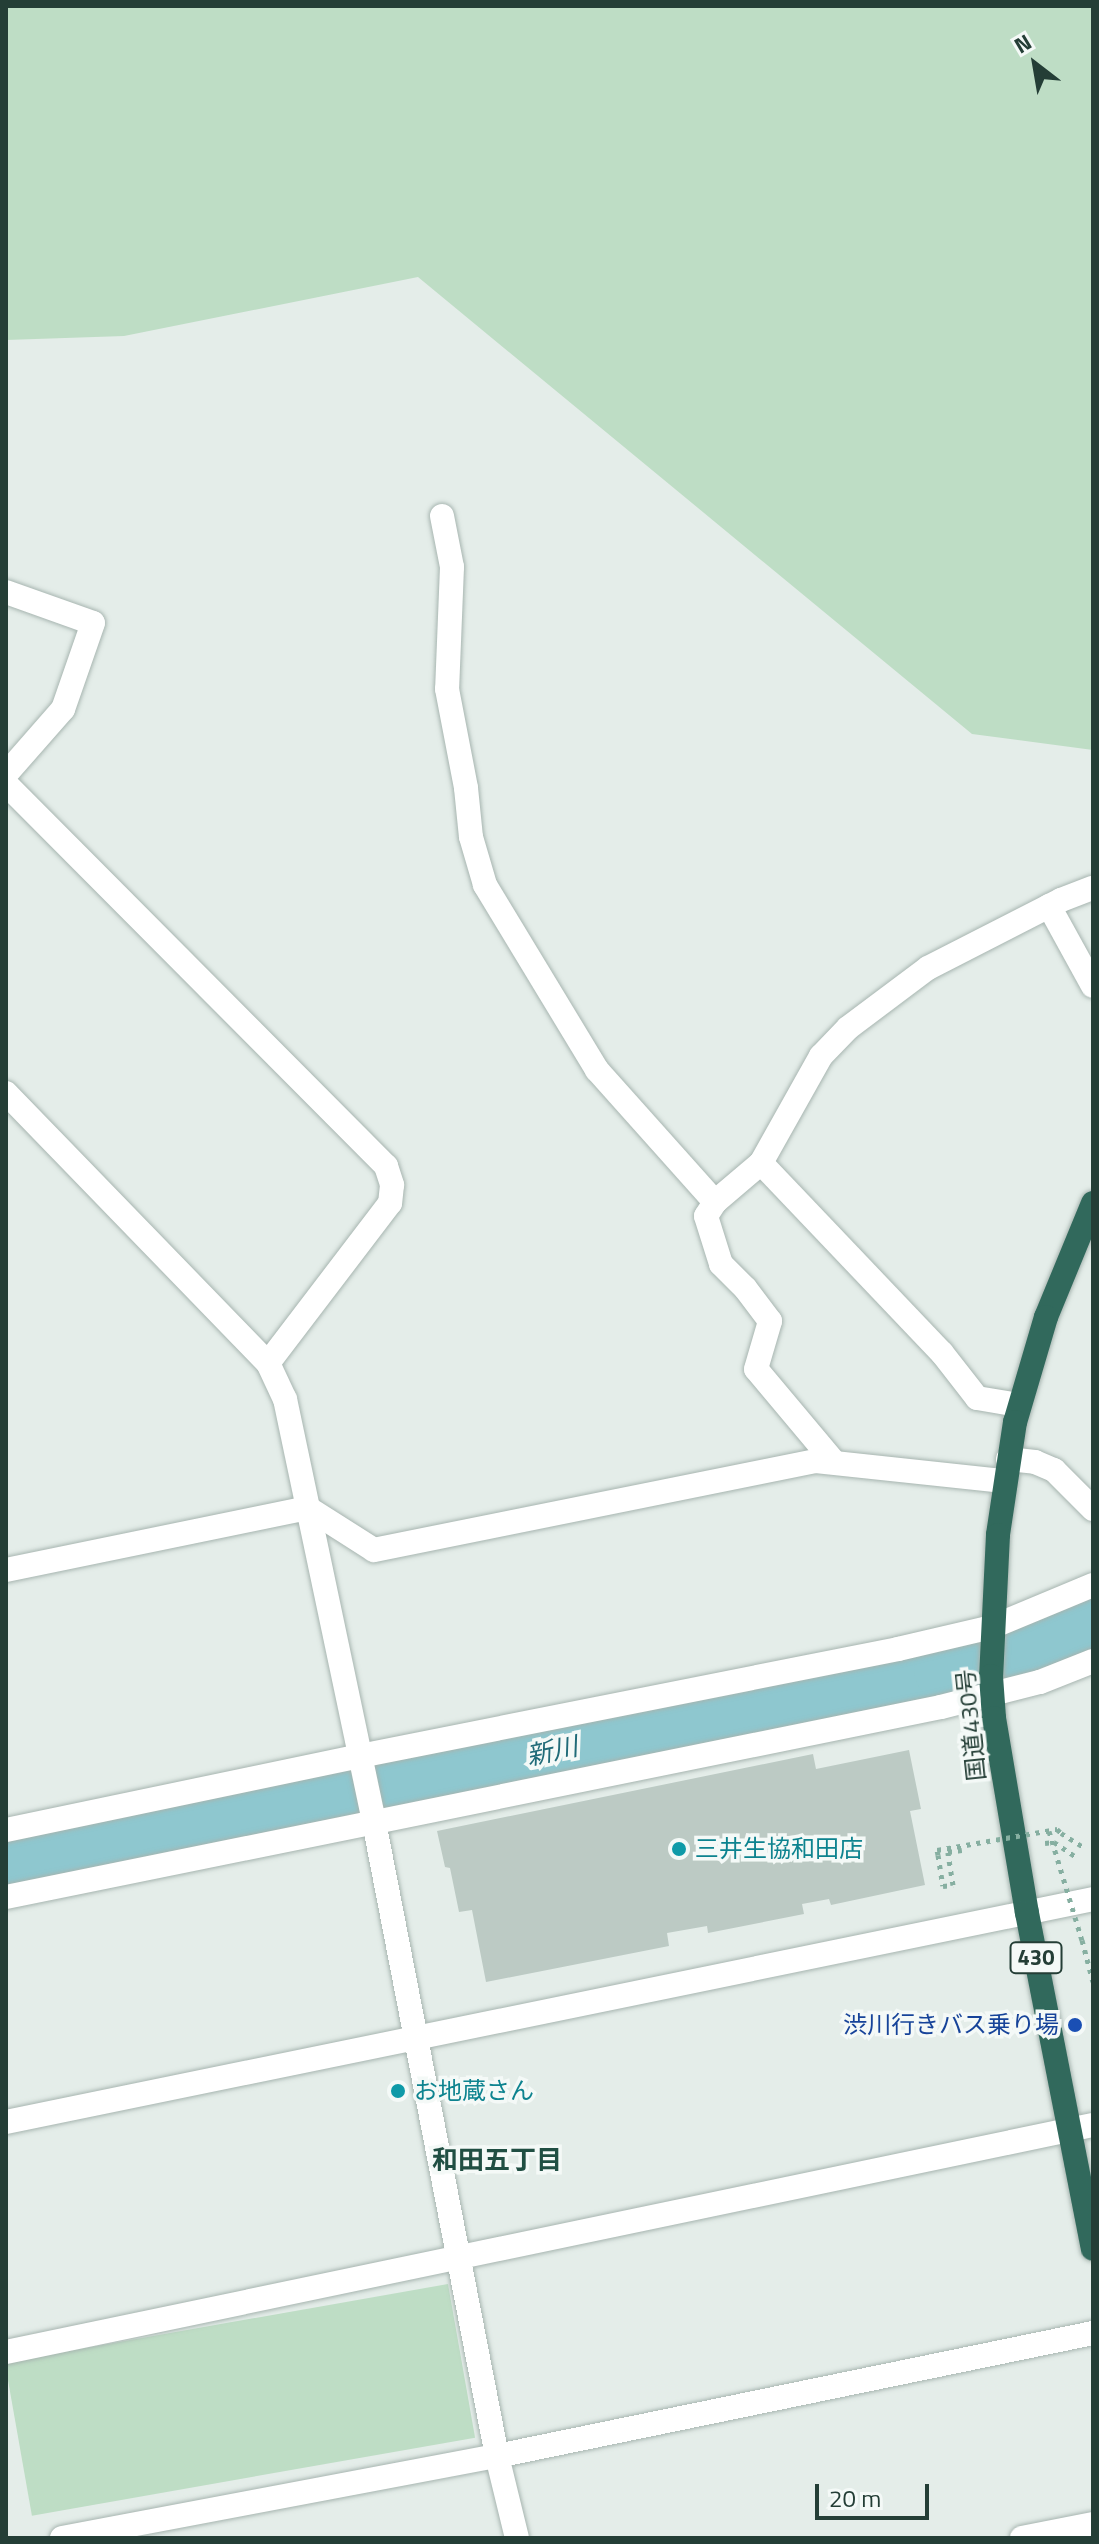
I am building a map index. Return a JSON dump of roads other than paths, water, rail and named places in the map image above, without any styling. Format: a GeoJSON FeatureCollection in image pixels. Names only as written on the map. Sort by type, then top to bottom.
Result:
{"type":"FeatureCollection","features":[{"type":"Feature","properties":{"kind":"highway","name":"国道430号"},"geometry":{"type":"LineString","coordinates":[[1093,1203],[1046,1317],[1019,1405],[1006,1470],[991,1632],[991,1695],[1027,1913],[1081,2127],[1093,2249]]}},
{"type":"Feature","properties":{"kind":"street"},"geometry":{"type":"LineString","coordinates":[[442,516],[452,567],[447,689],[466,788],[471,837],[485,885],[597,1070],[715,1202]]}},
{"type":"Feature","properties":{"kind":"street"},"geometry":{"type":"LineString","coordinates":[[6,592],[93,623],[63,709],[6,774]]}},
{"type":"Feature","properties":{"kind":"street"},"geometry":{"type":"LineString","coordinates":[[6,784],[386,1166],[392,1185],[390,1203],[268,1363]]}},
{"type":"Feature","properties":{"kind":"street"},"geometry":{"type":"LineString","coordinates":[[834,1462],[756,1369],[770,1321],[745,1288],[721,1264],[706,1216],[715,1202],[761,1163],[821,1056],[848,1028],[928,968],[1049,906],[1093,888]]}},
{"type":"Feature","properties":{"kind":"street"},"geometry":{"type":"LineString","coordinates":[[1049,906],[1093,986]]}},
{"type":"Feature","properties":{"kind":"street"},"geometry":{"type":"LineString","coordinates":[[6,1093],[268,1363],[285,1399],[372,1814],[497,2456],[517,2538]]}},
{"type":"Feature","properties":{"kind":"street"},"geometry":{"type":"LineString","coordinates":[[761,1163],[942,1353],[977,1398],[1019,1405]]}},
{"type":"Feature","properties":{"kind":"street"},"geometry":{"type":"LineString","coordinates":[[6,1570],[308,1508],[374,1550],[816,1461],[1006,1470],[1035,1462],[1054,1470],[1093,1509]]}},
{"type":"Feature","properties":{"kind":"street"},"geometry":{"type":"LineString","coordinates":[[6,1830],[991,1632],[1093,1585]]}},
{"type":"Feature","properties":{"kind":"street"},"geometry":{"type":"LineString","coordinates":[[6,1897],[372,1814],[991,1695],[1040,1682],[1093,1661]]}},
{"type":"Feature","properties":{"kind":"street"},"geometry":{"type":"LineString","coordinates":[[6,2122],[1093,1899]]}},
{"type":"Feature","properties":{"kind":"street"},"geometry":{"type":"LineString","coordinates":[[6,2352],[1081,2127]]}},
{"type":"Feature","properties":{"kind":"street"},"geometry":{"type":"LineString","coordinates":[[62,2538],[497,2456],[1093,2333]]}},
{"type":"Feature","properties":{"kind":"street"},"geometry":{"type":"LineString","coordinates":[[1022,2538],[1093,2524]]}},
{"type":"Feature","properties":{"kind":"waterway","name":"新川"},"geometry":{"type":"LineString","coordinates":[[6,1865],[948,1669],[1024,1650],[1093,1618]]}},
{"type":"Feature","properties":{"kind":"place","name":"三井生協和田店"},"geometry":{"type":"Point","coordinates":[679,1849]}},
{"type":"Feature","properties":{"kind":"place","name":"渋川行きバス乗り場"},"geometry":{"type":"Point","coordinates":[1075,2025]}},
{"type":"Feature","properties":{"kind":"place","name":"お地蔵さん"},"geometry":{"type":"Point","coordinates":[398,2091]}},
{"type":"Feature","properties":{"kind":"district","name":"和田五丁目"},"geometry":{"type":"Point","coordinates":[497,2160]}}]}
